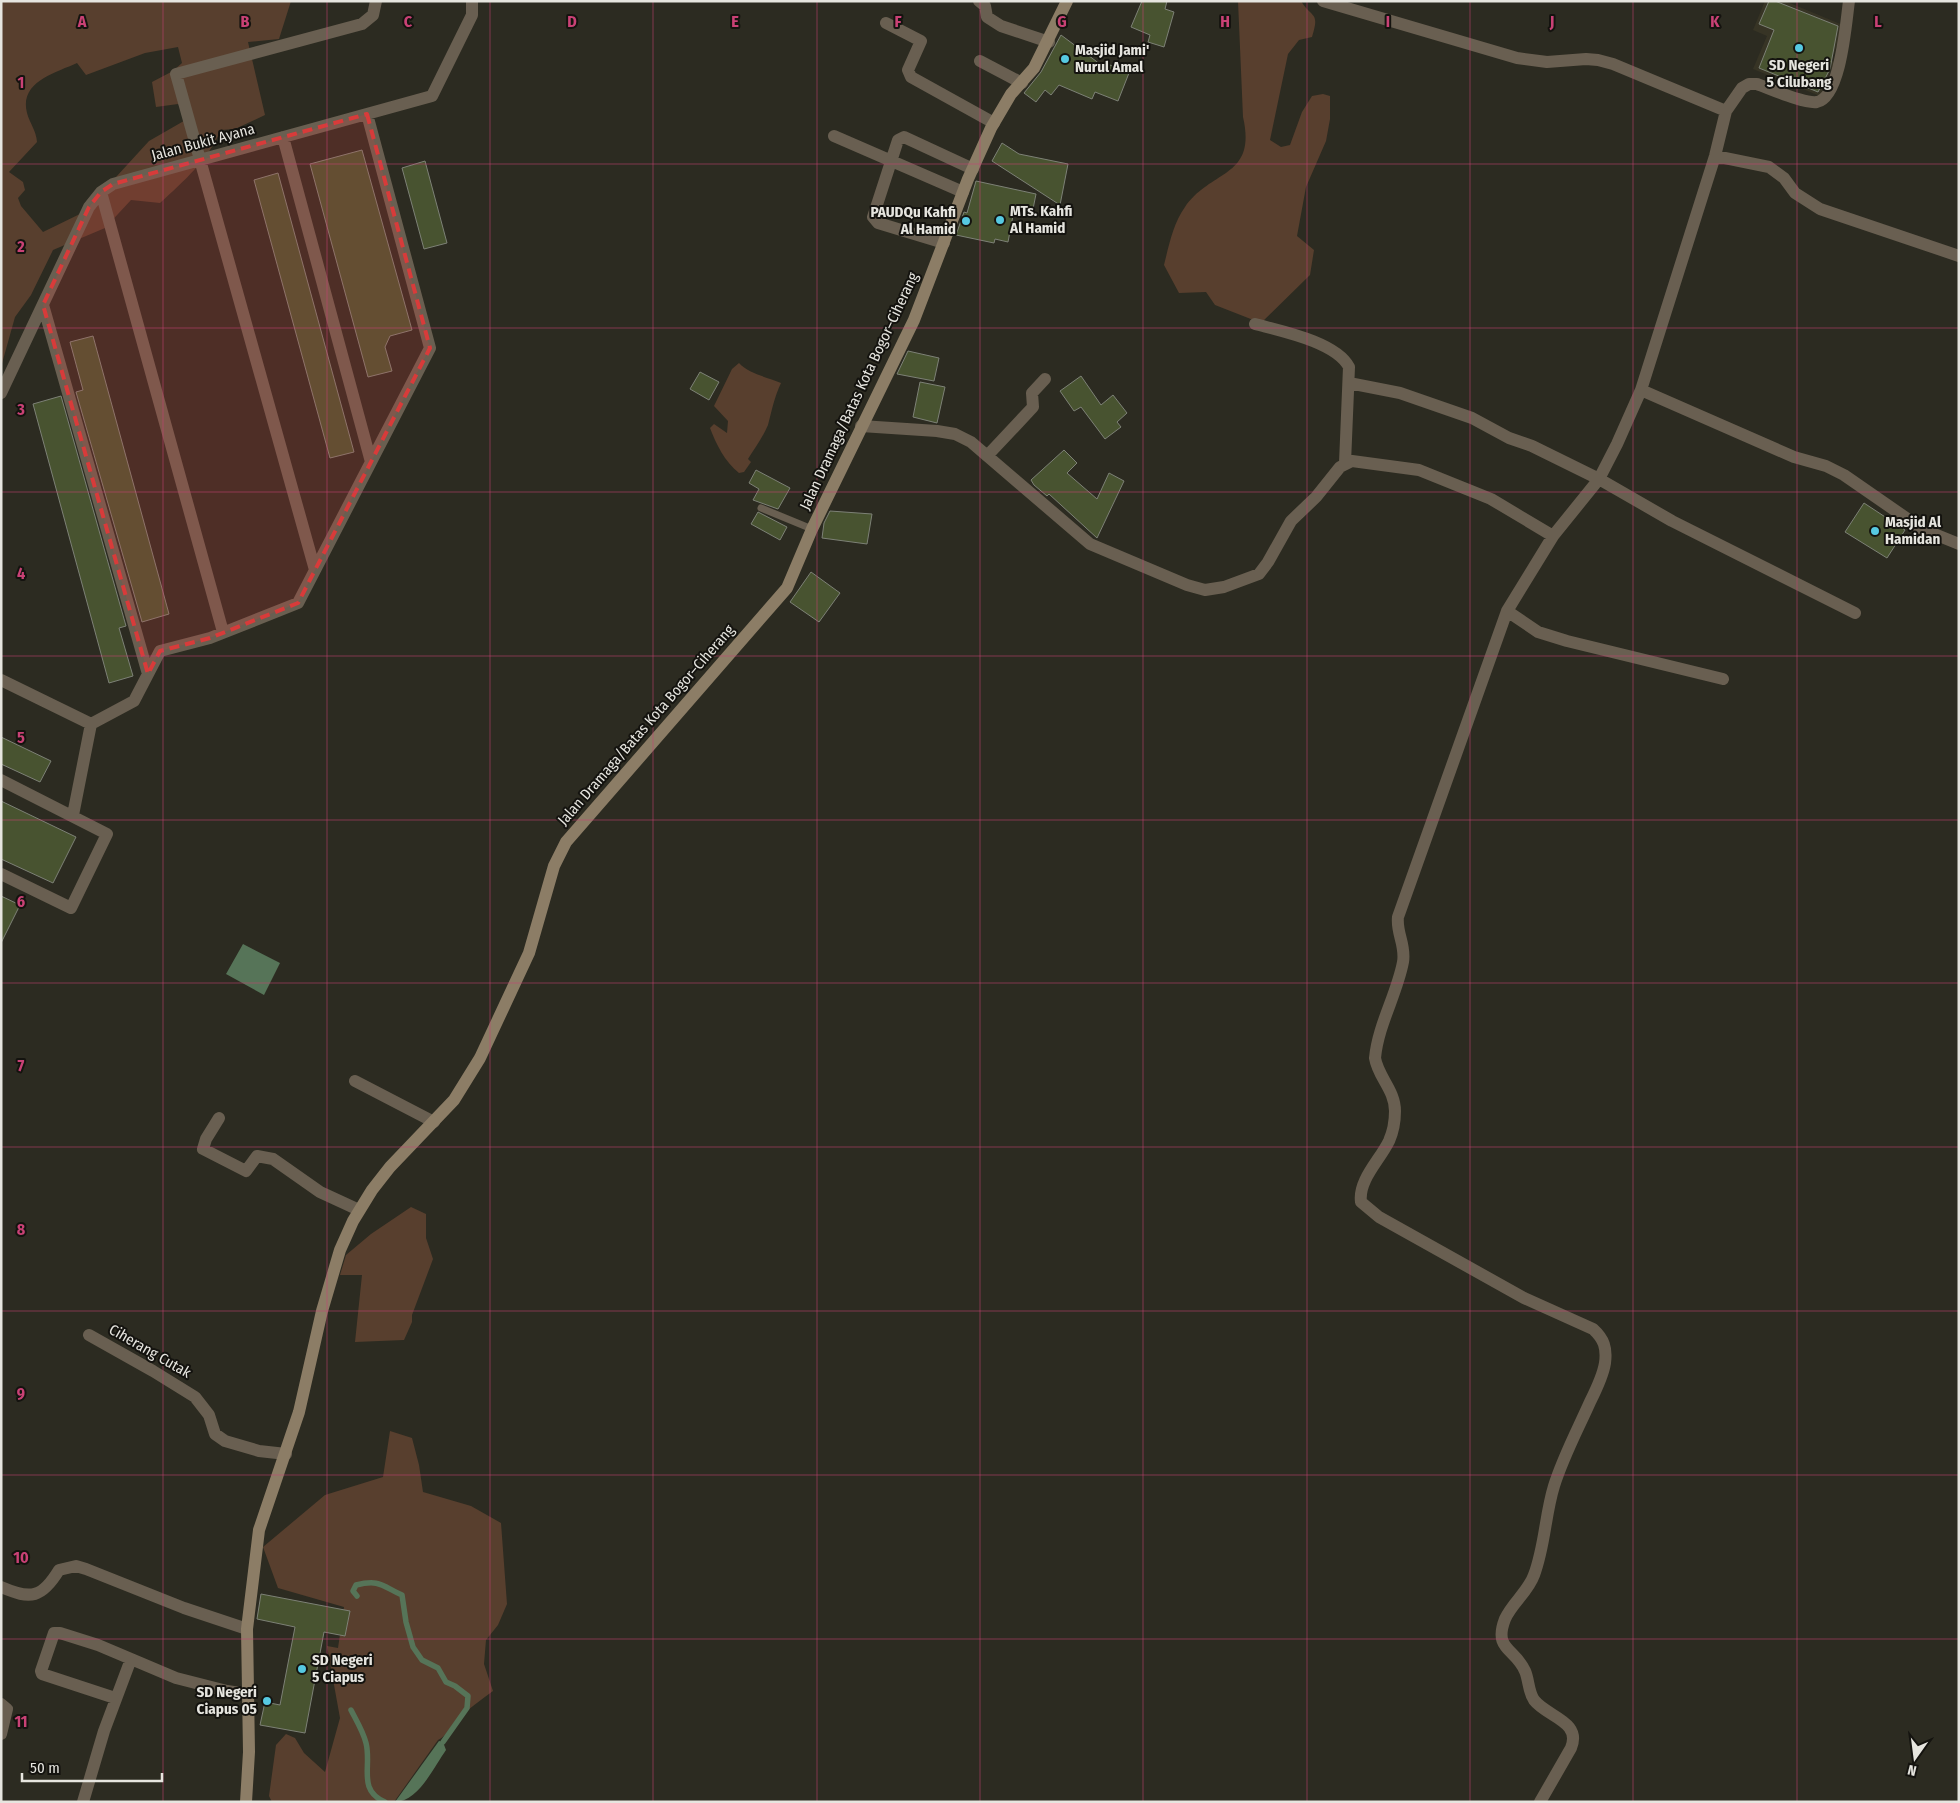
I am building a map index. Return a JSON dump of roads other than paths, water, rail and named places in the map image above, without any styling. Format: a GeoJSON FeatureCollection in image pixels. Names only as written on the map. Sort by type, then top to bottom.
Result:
{"type":"FeatureCollection","features":[{"type":"Feature","properties":{"kind":"street"},"geometry":{"type":"LineString","coordinates":[[315,570],[176,74],[362,24],[373,15],[376,1]]}},
{"type":"Feature","properties":{"kind":"street","name":"Jalan Bukit Ayana"},"geometry":{"type":"LineString","coordinates":[[1,393],[89,207],[101,192],[112,184],[432,96],[472,15],[472,1]]}},
{"type":"Feature","properties":{"kind":"street"},"geometry":{"type":"LineString","coordinates":[[979,1],[985,6],[987,17],[1002,26],[1049,42]]}},
{"type":"Feature","properties":{"kind":"street","name":"Jalan Dramaga/Batas Kota Bogor–Ciherang"},"geometry":{"type":"LineString","coordinates":[[246,1802],[249,1752],[246,1694],[247,1629],[258,1530],[286,1454],[308,1380],[331,1280],[340,1250],[359,1210],[390,1167],[434,1122],[464,1085],[495,1028],[529,953],[554,866],[566,842],[787,588],[812,529],[914,320],[963,192],[994,123],[1011,94],[1034,68],[1049,42],[1067,1]]}},
{"type":"Feature","properties":{"kind":"street"},"geometry":{"type":"LineString","coordinates":[[1324,1],[1518,58],[1547,62],[1586,58],[1613,64],[1726,112]]}},
{"type":"Feature","properties":{"kind":"street"},"geometry":{"type":"LineString","coordinates":[[1540,1802],[1575,1740],[1574,1734],[1569,1726],[1533,1699],[1526,1672],[1502,1643],[1502,1632],[1506,1617],[1524,1593],[1535,1574],[1554,1487],[1602,1373],[1606,1359],[1605,1345],[1593,1329],[1524,1298],[1379,1217],[1361,1202],[1361,1188],[1390,1139],[1394,1124],[1394,1099],[1377,1068],[1375,1058],[1404,959],[1404,945],[1397,925],[1398,917],[1507,611],[1553,536],[1599,479],[1641,390],[1715,156],[1726,112],[1742,88],[1749,84],[1757,84],[1805,100],[1816,102],[1824,99],[1836,80],[1849,1]]}},
{"type":"Feature","properties":{"kind":"street"},"geometry":{"type":"LineString","coordinates":[[886,23],[921,41],[908,70],[910,77],[994,123]]}},
{"type":"Feature","properties":{"kind":"street"},"geometry":{"type":"LineString","coordinates":[[980,61],[1022,83]]}},
{"type":"Feature","properties":{"kind":"street"},"geometry":{"type":"LineString","coordinates":[[91,724],[134,701],[160,650],[224,632],[298,604],[430,348],[367,114]]}},
{"type":"Feature","properties":{"kind":"street"},"geometry":{"type":"LineString","coordinates":[[834,136],[963,192]]}},
{"type":"Feature","properties":{"kind":"street"},"geometry":{"type":"LineString","coordinates":[[284,137],[371,462]]}},
{"type":"Feature","properties":{"kind":"street"},"geometry":{"type":"LineString","coordinates":[[944,244],[874,220],[875,204],[898,140],[901,137],[973,169]]}},
{"type":"Feature","properties":{"kind":"street"},"geometry":{"type":"LineString","coordinates":[[1715,156],[1769,167],[1784,178],[1795,193],[1820,209],[1959,256]]}},
{"type":"Feature","properties":{"kind":"street"},"geometry":{"type":"LineString","coordinates":[[101,192],[224,632]]}},
{"type":"Feature","properties":{"kind":"street"},"geometry":{"type":"LineString","coordinates":[[43,305],[148,674]]}},
{"type":"Feature","properties":{"kind":"street"},"geometry":{"type":"LineString","coordinates":[[861,426],[955,434],[971,442],[1090,544],[1187,585],[1205,590],[1224,587],[1259,574],[1268,562],[1291,521],[1316,497],[1345,463],[1349,383],[1349,367],[1345,359],[1336,352],[1308,340],[1254,324]]}},
{"type":"Feature","properties":{"kind":"street"},"geometry":{"type":"LineString","coordinates":[[986,456],[1033,407],[1032,394],[1045,379]]}},
{"type":"Feature","properties":{"kind":"street"},"geometry":{"type":"LineString","coordinates":[[1349,383],[1400,393],[1472,418],[1599,479],[1672,521],[1855,613]]}},
{"type":"Feature","properties":{"kind":"street"},"geometry":{"type":"LineString","coordinates":[[1641,390],[1794,457],[1826,466],[1844,474],[1922,529],[1959,544]]}},
{"type":"Feature","properties":{"kind":"street"},"geometry":{"type":"LineString","coordinates":[[1345,463],[1364,461],[1419,470],[1490,499],[1553,536]]}},
{"type":"Feature","properties":{"kind":"street"},"geometry":{"type":"LineString","coordinates":[[1507,611],[1538,632],[1567,641],[1723,679]]}},
{"type":"Feature","properties":{"kind":"street"},"geometry":{"type":"LineString","coordinates":[[1,680],[91,724]]}},
{"type":"Feature","properties":{"kind":"street"},"geometry":{"type":"LineString","coordinates":[[73,815],[91,724]]}},
{"type":"Feature","properties":{"kind":"street"},"geometry":{"type":"LineString","coordinates":[[1,780],[73,815],[106,834],[71,908],[1,874]]}},
{"type":"Feature","properties":{"kind":"street"},"geometry":{"type":"LineString","coordinates":[[355,1081],[434,1122]]}},
{"type":"Feature","properties":{"kind":"street"},"geometry":{"type":"LineString","coordinates":[[219,1118],[203,1145],[205,1150],[246,1171],[257,1156],[273,1159],[320,1192],[359,1210]]}},
{"type":"Feature","properties":{"kind":"street","name":"Ciherang Cutak"},"geometry":{"type":"LineString","coordinates":[[90,1335],[195,1397],[209,1415],[215,1434],[226,1441],[259,1451],[286,1454]]}},
{"type":"Feature","properties":{"kind":"street"},"geometry":{"type":"LineString","coordinates":[[1,1588],[22,1594],[40,1594],[59,1570],[76,1566],[124,1583],[184,1608],[247,1629]]}},
{"type":"Feature","properties":{"kind":"street"},"geometry":{"type":"LineString","coordinates":[[115,1698],[42,1674],[52,1636],[56,1632],[98,1645],[184,1680],[246,1694]]}},
{"type":"Feature","properties":{"kind":"street"},"geometry":{"type":"LineString","coordinates":[[82,1802],[115,1698],[131,1659]]}},
{"type":"Feature","properties":{"kind":"street"},"geometry":{"type":"LineString","coordinates":[[1,1704],[7,1709],[1,1734]]}},
{"type":"Feature","properties":{"kind":"lane"},"geometry":{"type":"LineString","coordinates":[[761,508],[812,529]]}},
{"type":"Feature","properties":{"kind":"waterway"},"geometry":{"type":"LineString","coordinates":[[357,1596],[353,1591],[356,1585],[364,1583],[380,1584],[402,1595],[406,1622],[413,1647],[422,1660],[438,1668],[446,1682],[468,1696],[467,1708],[443,1742]]}},
{"type":"Feature","properties":{"kind":"waterway"},"geometry":{"type":"LineString","coordinates":[[351,1710],[366,1743],[368,1784],[376,1797],[385,1802]]}},
{"type":"Feature","properties":{"kind":"place","name":"SD Negeri 5 Cilubang"},"geometry":{"type":"Point","coordinates":[1799,48]}},
{"type":"Feature","properties":{"kind":"place","name":"Masjid Jami' Nurul Amal"},"geometry":{"type":"Point","coordinates":[1065,59]}},
{"type":"Feature","properties":{"kind":"place","name":"MTs. Kahfi Al Hamid"},"geometry":{"type":"Point","coordinates":[1000,220]}},
{"type":"Feature","properties":{"kind":"place","name":"PAUDQu Kahfi Al Hamid"},"geometry":{"type":"Point","coordinates":[966,221]}},
{"type":"Feature","properties":{"kind":"place","name":"Masjid Al Hamidan"},"geometry":{"type":"Point","coordinates":[1875,531]}},
{"type":"Feature","properties":{"kind":"place","name":"SD Negeri 5 Ciapus"},"geometry":{"type":"Point","coordinates":[302,1669]}},
{"type":"Feature","properties":{"kind":"place","name":"SD Negeri Ciapus 05"},"geometry":{"type":"Point","coordinates":[267,1701]}}]}
